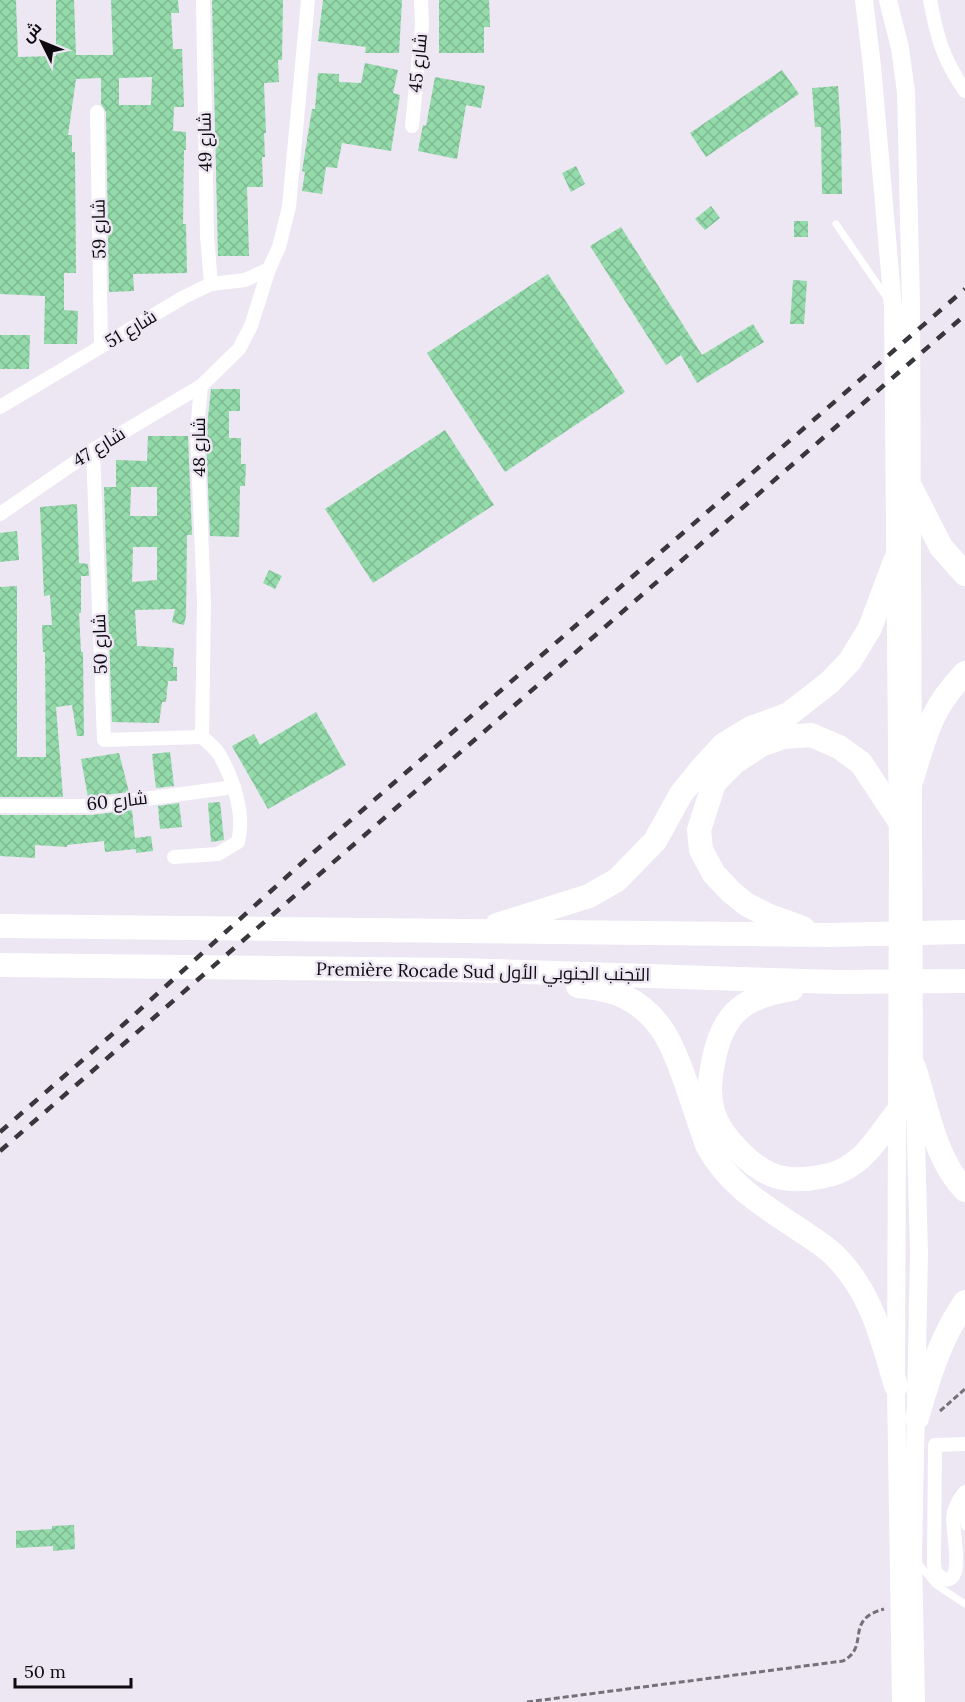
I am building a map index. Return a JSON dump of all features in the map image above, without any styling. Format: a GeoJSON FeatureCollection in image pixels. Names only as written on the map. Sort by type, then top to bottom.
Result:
{"type":"FeatureCollection","features":[{"type":"Feature","properties":{"kind":"highway"},"geometry":{"type":"LineString","coordinates":[[912,490],[941,547],[965,574]]}},
{"type":"Feature","properties":{"kind":"highway"},"geometry":{"type":"LineString","coordinates":[[484,931],[589,896],[617,880],[655,841],[681,794],[723,745],[751,728],[789,714],[830,682],[850,661],[870,628],[895,561]]}},
{"type":"Feature","properties":{"kind":"highway"},"geometry":{"type":"LineString","coordinates":[[912,778],[927,730],[939,704],[965,672]]}},
{"type":"Feature","properties":{"kind":"highway"},"geometry":{"type":"LineString","coordinates":[[828,935],[766,915],[746,904],[714,874],[700,850],[699,830],[714,783],[735,762],[761,745],[783,737],[811,735],[839,747],[861,763],[898,819]]}},
{"type":"Feature","properties":{"kind":"highway"},"geometry":{"type":"LineString","coordinates":[[0,926],[828,935],[965,932]]}},
{"type":"Feature","properties":{"kind":"highway","name":"Première Rocade Sud التجنب الجنوبي الأول"},"geometry":{"type":"LineString","coordinates":[[0,965],[460,970],[836,982],[965,981]]}},
{"type":"Feature","properties":{"kind":"highway"},"geometry":{"type":"LineString","coordinates":[[460,970],[602,989],[622,995],[655,1018],[675,1050],[707,1145],[714,1159],[742,1190],[821,1244],[845,1268],[877,1321],[896,1386]]}},
{"type":"Feature","properties":{"kind":"highway"},"geometry":{"type":"LineString","coordinates":[[836,982],[764,995],[742,1006],[728,1020],[719,1037],[710,1078],[710,1100],[718,1124],[734,1145],[760,1169],[780,1178],[804,1180],[830,1175],[853,1164],[862,1157],[898,1112]]}},
{"type":"Feature","properties":{"kind":"highway"},"geometry":{"type":"LineString","coordinates":[[914,1067],[942,1156],[949,1170],[965,1190]]}},
{"type":"Feature","properties":{"kind":"highway"},"geometry":{"type":"LineString","coordinates":[[927,1417],[935,1356],[951,1323],[965,1302]]}},
{"type":"Feature","properties":{"kind":"main road"},"geometry":{"type":"LineString","coordinates":[[864,0],[902,306]]}},
{"type":"Feature","properties":{"kind":"main road"},"geometry":{"type":"LineString","coordinates":[[888,0],[900,48],[906,92],[902,306],[904,442],[895,561],[898,819],[906,856]]}},
{"type":"Feature","properties":{"kind":"main road"},"geometry":{"type":"LineString","coordinates":[[902,1702],[896,1386],[898,1112],[906,1039],[906,856],[912,778],[912,490],[904,442]]}},
{"type":"Feature","properties":{"kind":"main road"},"geometry":{"type":"LineString","coordinates":[[906,1039],[914,1067],[919,1253],[927,1417],[913,1556],[916,1702]]}},
{"type":"Feature","properties":{"kind":"street","name":"شارع 49"},"geometry":{"type":"LineString","coordinates":[[203,0],[207,236],[211,284]]}},
{"type":"Feature","properties":{"kind":"street"},"geometry":{"type":"LineString","coordinates":[[201,386],[239,349],[251,326],[269,269],[279,247],[289,207],[308,0]]}},
{"type":"Feature","properties":{"kind":"street","name":"شارع 45"},"geometry":{"type":"LineString","coordinates":[[412,126],[422,25],[421,0]]}},
{"type":"Feature","properties":{"kind":"street"},"geometry":{"type":"LineString","coordinates":[[930,0],[938,40],[953,74],[965,91]]}},
{"type":"Feature","properties":{"kind":"street","name":"شارع 59"},"geometry":{"type":"LineString","coordinates":[[97,112],[101,346]]}},
{"type":"Feature","properties":{"kind":"street","name":"شارع 51"},"geometry":{"type":"LineString","coordinates":[[0,407],[184,297],[211,284],[245,280],[269,269]]}},
{"type":"Feature","properties":{"kind":"street","name":"شارع 47"},"geometry":{"type":"LineString","coordinates":[[0,514],[93,450],[201,386]]}},
{"type":"Feature","properties":{"kind":"street","name":"شارع 48"},"geometry":{"type":"LineString","coordinates":[[201,386],[196,431],[204,602],[202,737]]}},
{"type":"Feature","properties":{"kind":"street","name":"شارع 50"},"geometry":{"type":"LineString","coordinates":[[93,450],[104,740],[202,737]]}},
{"type":"Feature","properties":{"kind":"street"},"geometry":{"type":"LineString","coordinates":[[174,857],[218,854],[238,842],[242,826],[234,787],[218,753],[202,737]]}},
{"type":"Feature","properties":{"kind":"street","name":"شارع 60"},"geometry":{"type":"LineString","coordinates":[[0,806],[92,806],[234,787]]}},
{"type":"Feature","properties":{"kind":"street"},"geometry":{"type":"LineString","coordinates":[[965,1444],[935,1445],[934,1564],[935,1572],[943,1579],[951,1580],[962,1573],[965,1558],[953,1521],[957,1502],[965,1492]]}},
{"type":"Feature","properties":{"kind":"lane"},"geometry":{"type":"LineString","coordinates":[[836,224],[902,306]]}},
{"type":"Feature","properties":{"kind":"lane"},"geometry":{"type":"LineString","coordinates":[[965,1505],[962,1518],[965,1527]]}},
{"type":"Feature","properties":{"kind":"lane"},"geometry":{"type":"LineString","coordinates":[[913,1556],[934,1584],[965,1604]]}},
{"type":"Feature","properties":{"kind":"path"},"geometry":{"type":"LineString","coordinates":[[927,1417],[965,1389]]}},
{"type":"Feature","properties":{"kind":"path"},"geometry":{"type":"LineString","coordinates":[[527,1702],[843,1661],[857,1650],[858,1629],[864,1618],[872,1612],[900,1605]]}},
{"type":"Feature","properties":{"kind":"building"},"geometry":{"type":"Polygon","coordinates":[[[0,0],[16,0],[18,57],[56,56],[56,0],[74,0],[76,55],[113,55],[111,0],[178,0],[179,13],[171,13],[173,49],[182,49],[184,107],[174,107],[173,131],[186,132],[183,224],[186,224],[187,273],[133,274],[134,291],[109,292],[106,112],[101,104],[101,78],[76,79],[68,135],[72,135],[72,152],[75,152],[76,273],[64,273],[64,310],[78,311],[77,344],[44,344],[45,296],[0,294],[0,0]],[[152,77],[119,78],[119,105],[151,105],[152,77]]]}},
{"type":"Feature","properties":{"kind":"building"},"geometry":{"type":"Polygon","coordinates":[[[212,0],[283,0],[282,60],[278,60],[279,82],[264,83],[266,133],[264,133],[265,157],[262,157],[263,187],[247,187],[249,256],[218,256],[212,0]]]}},
{"type":"Feature","properties":{"kind":"building"},"geometry":{"type":"Polygon","coordinates":[[[323,0],[402,0],[399,53],[365,53],[366,47],[318,41],[323,0]]]}},
{"type":"Feature","properties":{"kind":"building"},"geometry":{"type":"Polygon","coordinates":[[[439,0],[489,0],[490,27],[484,27],[484,53],[439,53],[439,0]]]}},
{"type":"Feature","properties":{"kind":"building"},"geometry":{"type":"Polygon","coordinates":[[[365,63],[398,70],[393,93],[400,95],[391,151],[342,143],[337,168],[326,167],[322,194],[302,191],[305,172],[302,171],[312,109],[315,109],[318,73],[339,74],[339,82],[361,83],[365,63]]]}},
{"type":"Feature","properties":{"kind":"building"},"geometry":{"type":"Polygon","coordinates":[[[782,70],[799,94],[706,157],[690,133],[782,70]]]}},
{"type":"Feature","properties":{"kind":"building"},"geometry":{"type":"Polygon","coordinates":[[[435,77],[485,86],[481,108],[466,105],[457,159],[418,151],[423,125],[426,126],[435,77]]]}},
{"type":"Feature","properties":{"kind":"building"},"geometry":{"type":"Polygon","coordinates":[[[838,86],[842,194],[822,194],[821,127],[815,127],[812,88],[838,86]]]}},
{"type":"Feature","properties":{"kind":"building"},"geometry":{"type":"Polygon","coordinates":[[[576,166],[585,184],[571,192],[562,173],[576,166]]]}},
{"type":"Feature","properties":{"kind":"building"},"geometry":{"type":"Polygon","coordinates":[[[711,206],[720,218],[705,230],[695,219],[711,206]]]}},
{"type":"Feature","properties":{"kind":"building"},"geometry":{"type":"Polygon","coordinates":[[[794,221],[808,221],[808,237],[794,237],[794,221]]]}},
{"type":"Feature","properties":{"kind":"building"},"geometry":{"type":"Polygon","coordinates":[[[621,227],[702,355],[753,324],[764,342],[697,383],[681,355],[666,365],[590,246],[621,227]]]}},
{"type":"Feature","properties":{"kind":"building"},"geometry":{"type":"Polygon","coordinates":[[[548,274],[625,392],[505,472],[427,353],[548,274]]]}},
{"type":"Feature","properties":{"kind":"building"},"geometry":{"type":"Polygon","coordinates":[[[793,280],[807,281],[804,324],[790,324],[793,280]]]}},
{"type":"Feature","properties":{"kind":"building"},"geometry":{"type":"Polygon","coordinates":[[[0,335],[30,335],[29,369],[0,369],[0,335]]]}},
{"type":"Feature","properties":{"kind":"building"},"geometry":{"type":"Polygon","coordinates":[[[211,389],[240,389],[240,411],[229,411],[229,438],[241,438],[241,464],[246,464],[245,486],[240,486],[239,537],[210,536],[206,437],[211,389]]]}},
{"type":"Feature","properties":{"kind":"building"},"geometry":{"type":"Polygon","coordinates":[[[445,430],[494,505],[373,583],[325,509],[445,430]]]}},
{"type":"Feature","properties":{"kind":"building"},"geometry":{"type":"Polygon","coordinates":[[[148,436],[188,436],[192,535],[187,535],[186,616],[184,625],[172,622],[175,609],[135,610],[137,646],[174,648],[173,667],[177,667],[177,681],[168,681],[166,702],[162,702],[159,723],[112,722],[104,487],[116,487],[116,460],[147,461],[148,436]],[[131,487],[130,516],[157,516],[157,487],[131,487]],[[133,547],[132,582],[157,580],[157,547],[133,547]]]}},
{"type":"Feature","properties":{"kind":"building"},"geometry":{"type":"Polygon","coordinates":[[[77,504],[79,563],[88,564],[89,576],[81,576],[81,613],[79,613],[81,652],[83,652],[84,736],[77,736],[72,705],[56,707],[63,797],[0,797],[0,587],[17,586],[17,757],[46,757],[45,652],[43,652],[42,625],[52,625],[50,595],[44,596],[40,507],[77,504]]]}},
{"type":"Feature","properties":{"kind":"building"},"geometry":{"type":"Polygon","coordinates":[[[17,531],[19,560],[0,562],[0,533],[17,531]]]}},
{"type":"Feature","properties":{"kind":"building"},"geometry":{"type":"Polygon","coordinates":[[[269,570],[282,576],[275,589],[263,583],[269,570]]]}},
{"type":"Feature","properties":{"kind":"building"},"geometry":{"type":"Polygon","coordinates":[[[316,712],[346,765],[268,809],[232,746],[254,734],[260,745],[316,712]]]}},
{"type":"Feature","properties":{"kind":"building"},"geometry":{"type":"Polygon","coordinates":[[[170,752],[174,786],[156,788],[152,754],[170,752]]]}},
{"type":"Feature","properties":{"kind":"building"},"geometry":{"type":"Polygon","coordinates":[[[119,753],[129,792],[88,797],[81,759],[119,753]]]}},
{"type":"Feature","properties":{"kind":"building"},"geometry":{"type":"Polygon","coordinates":[[[220,802],[224,840],[211,842],[208,803],[220,802]]]}},
{"type":"Feature","properties":{"kind":"building"},"geometry":{"type":"Polygon","coordinates":[[[179,803],[182,827],[160,829],[158,806],[179,803]]]}},
{"type":"Feature","properties":{"kind":"building"},"geometry":{"type":"Polygon","coordinates":[[[132,810],[136,849],[105,852],[104,841],[67,845],[67,847],[35,845],[35,858],[0,856],[0,815],[92,815],[132,810]]]}},
{"type":"Feature","properties":{"kind":"building"},"geometry":{"type":"Polygon","coordinates":[[[151,836],[153,851],[136,853],[135,838],[151,836]]]}},
{"type":"Feature","properties":{"kind":"building"},"geometry":{"type":"Polygon","coordinates":[[[74,1525],[75,1549],[53,1551],[53,1546],[16,1548],[16,1531],[74,1525]]]}},
{"type":"Feature","properties":{"kind":"railway"},"geometry":{"type":"LineString","coordinates":[[0,1132],[124,1024],[314,852],[965,289]]}},
{"type":"Feature","properties":{"kind":"railway"},"geometry":{"type":"LineString","coordinates":[[0,1151],[965,315]]}}]}
